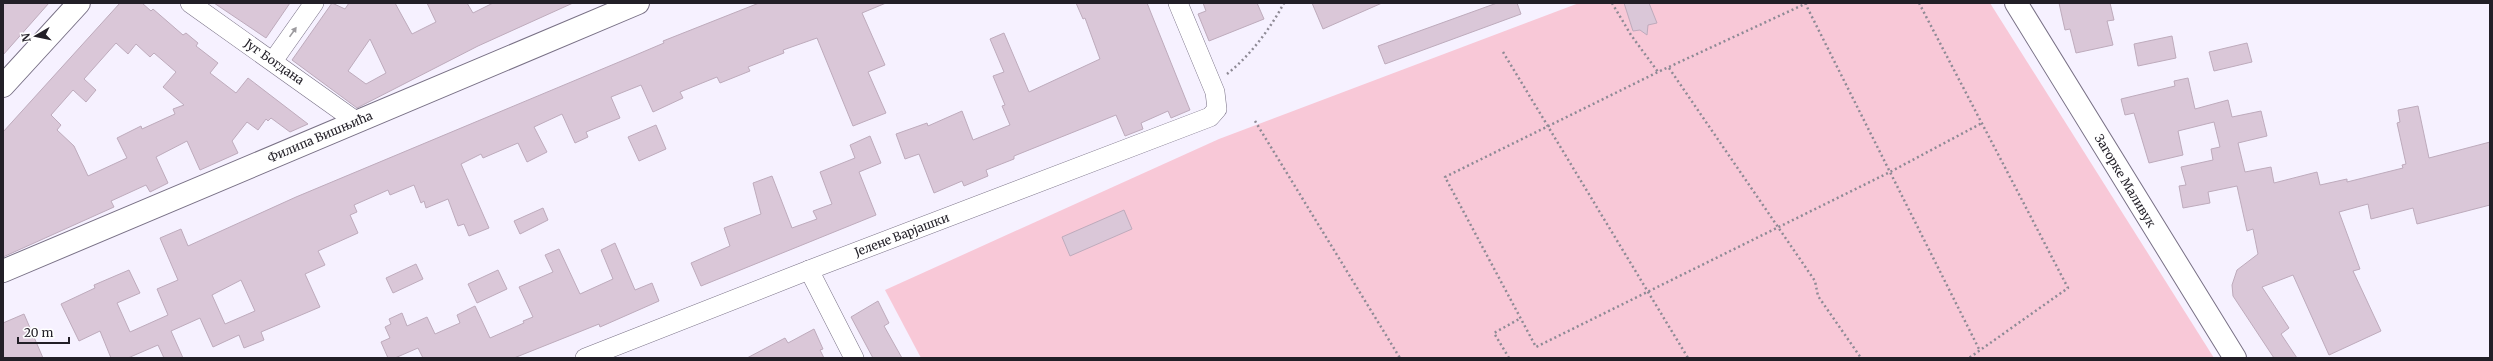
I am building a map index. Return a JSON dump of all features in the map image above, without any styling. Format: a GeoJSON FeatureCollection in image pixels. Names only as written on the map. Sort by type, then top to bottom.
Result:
{"type":"FeatureCollection","features":[{"type":"Feature","properties":{"kind":"main road"},"geometry":{"type":"LineString","coordinates":[[3,86],[79,3]]}},
{"type":"Feature","properties":{"kind":"main road","name":"Загорке Маливук"},"geometry":{"type":"LineString","coordinates":[[2016,3],[2235,358]]}},
{"type":"Feature","properties":{"kind":"main road","name":"Филипа Вишњића"},"geometry":{"type":"LineString","coordinates":[[3,271],[357,122],[624,5]]}},
{"type":"Feature","properties":{"kind":"street","name":"Југ Богдана"},"geometry":{"type":"LineString","coordinates":[[190,3],[357,122]]}},
{"type":"Feature","properties":{"kind":"street"},"geometry":{"type":"LineString","coordinates":[[273,61],[314,3]]}},
{"type":"Feature","properties":{"kind":"street"},"geometry":{"type":"LineString","coordinates":[[1178,3],[1212,86]]}},
{"type":"Feature","properties":{"kind":"street","name":"Јелене Варјашки"},"geometry":{"type":"LineString","coordinates":[[586,358],[809,270],[1203,122],[1217,109],[1212,86]]}},
{"type":"Feature","properties":{"kind":"street"},"geometry":{"type":"LineString","coordinates":[[809,270],[854,358]]}},
{"type":"Feature","properties":{"kind":"path"},"geometry":{"type":"LineString","coordinates":[[1212,86],[1245,58],[1276,18],[1284,3]]}},
{"type":"Feature","properties":{"kind":"path"},"geometry":{"type":"LineString","coordinates":[[1612,3],[1631,35],[1658,72]]}},
{"type":"Feature","properties":{"kind":"path"},"geometry":{"type":"LineString","coordinates":[[1980,351],[1890,172],[1806,3],[1658,72],[1445,177],[1536,347],[1890,172],[1982,123]]}},
{"type":"Feature","properties":{"kind":"path"},"geometry":{"type":"LineString","coordinates":[[1918,3],[2068,288],[1969,358]]}},
{"type":"Feature","properties":{"kind":"path"},"geometry":{"type":"LineString","coordinates":[[1503,52],[1688,358]]}},
{"type":"Feature","properties":{"kind":"path"},"geometry":{"type":"LineString","coordinates":[[1669,67],[1815,281],[1818,296],[1861,358]]}},
{"type":"Feature","properties":{"kind":"path"},"geometry":{"type":"LineString","coordinates":[[1255,121],[1400,358]]}},
{"type":"Feature","properties":{"kind":"path"},"geometry":{"type":"LineString","coordinates":[[1509,358],[1494,333],[1521,318]]}},
{"type":"Feature","properties":{"kind":"shaded area"},"geometry":{"type":"Polygon","coordinates":[[[1579,3],[1990,3],[2214,358],[921,358],[885,290],[1219,139],[1579,3]]]}},
{"type":"Feature","properties":{"kind":"building"},"geometry":{"type":"Polygon","coordinates":[[[3,3],[49,3],[3,55],[3,3]]]}},
{"type":"Feature","properties":{"kind":"building"},"geometry":{"type":"Polygon","coordinates":[[[120,3],[142,3],[151,11],[153,9],[183,35],[186,33],[198,43],[196,46],[218,63],[210,73],[236,93],[248,78],[308,124],[290,132],[271,118],[268,121],[266,119],[258,130],[247,122],[232,141],[238,153],[200,170],[187,141],[156,157],[168,183],[150,192],[146,185],[111,201],[114,207],[3,257],[3,132],[120,3]],[[116,43],[84,79],[96,90],[86,102],[73,90],[51,115],[61,125],[57,130],[74,146],[88,176],[127,158],[117,138],[141,126],[142,129],[175,114],[173,109],[184,105],[163,87],[176,72],[154,53],[150,57],[136,44],[128,54],[116,43]]]}},
{"type":"Feature","properties":{"kind":"building"},"geometry":{"type":"Polygon","coordinates":[[[214,3],[290,3],[266,38],[214,3]]]}},
{"type":"Feature","properties":{"kind":"building"},"geometry":{"type":"Polygon","coordinates":[[[332,3],[345,9],[349,3],[395,3],[412,34],[436,22],[427,3],[467,3],[473,13],[493,3],[573,3],[478,46],[357,108],[292,60],[332,3]],[[370,39],[348,71],[366,84],[386,73],[370,39]]]}},
{"type":"Feature","properties":{"kind":"building"},"geometry":{"type":"Polygon","coordinates":[[[759,3],[886,3],[862,13],[885,65],[868,72],[886,113],[853,126],[817,38],[783,50],[784,53],[748,67],[750,71],[720,83],[717,77],[680,92],[683,98],[653,112],[641,85],[611,97],[620,118],[586,132],[588,137],[575,143],[562,114],[534,127],[547,152],[527,162],[518,143],[483,158],[481,154],[461,164],[489,228],[469,236],[464,224],[458,226],[448,199],[426,208],[424,201],[421,203],[414,185],[390,195],[388,190],[354,205],[357,212],[350,215],[358,233],[318,251],[325,265],[305,274],[320,307],[261,332],[264,340],[244,348],[239,335],[213,347],[200,318],[171,331],[183,358],[164,358],[158,345],[128,358],[111,358],[100,331],[79,341],[61,304],[95,288],[94,285],[129,270],[140,293],[117,303],[130,332],[168,315],[157,289],[178,280],[160,238],[181,229],[188,246],[296,197],[664,43],[663,41],[759,3]],[[241,280],[212,295],[225,324],[255,311],[241,280]]]}},
{"type":"Feature","properties":{"kind":"building"},"geometry":{"type":"Polygon","coordinates":[[[1076,3],[1147,3],[1190,110],[1171,118],[1168,111],[1141,123],[1143,129],[1125,136],[1116,115],[1014,156],[1014,159],[986,170],[988,176],[964,186],[962,181],[934,193],[919,154],[905,159],[896,134],[927,123],[928,126],[962,111],[973,140],[1010,125],[1002,106],[1005,105],[993,76],[1004,72],[990,39],[1004,33],[1029,92],[1100,59],[1085,18],[1083,19],[1076,3]]]}},
{"type":"Feature","properties":{"kind":"building"},"geometry":{"type":"Polygon","coordinates":[[[1203,3],[1257,3],[1264,19],[1209,41],[1198,14],[1206,11],[1203,3]]]}},
{"type":"Feature","properties":{"kind":"building"},"geometry":{"type":"Polygon","coordinates":[[[1312,3],[1382,3],[1323,29],[1312,3]]]}},
{"type":"Feature","properties":{"kind":"building"},"geometry":{"type":"Polygon","coordinates":[[[1497,3],[1517,3],[1521,14],[1385,64],[1378,46],[1497,3]]]}},
{"type":"Feature","properties":{"kind":"building"},"geometry":{"type":"Polygon","coordinates":[[[1624,3],[1649,3],[1657,23],[1648,25],[1647,35],[1640,30],[1633,31],[1624,3]]]}},
{"type":"Feature","properties":{"kind":"building"},"geometry":{"type":"Polygon","coordinates":[[[2059,3],[2110,3],[2114,20],[2107,21],[2113,45],[2076,53],[2070,29],[2065,30],[2059,3]]]}},
{"type":"Feature","properties":{"kind":"building"},"geometry":{"type":"Polygon","coordinates":[[[2172,36],[2176,58],[2138,66],[2134,44],[2172,36]]]}},
{"type":"Feature","properties":{"kind":"building"},"geometry":{"type":"Polygon","coordinates":[[[2247,43],[2252,62],[2214,71],[2209,52],[2247,43]]]}},
{"type":"Feature","properties":{"kind":"building"},"geometry":{"type":"Polygon","coordinates":[[[2188,78],[2195,109],[2228,100],[2232,117],[2261,111],[2267,136],[2238,143],[2245,172],[2271,167],[2274,183],[2317,172],[2320,185],[2347,179],[2347,182],[2403,168],[2402,165],[2406,164],[2397,123],[2400,122],[2398,110],[2418,106],[2429,158],[2490,142],[2490,205],[2417,224],[2413,208],[2371,219],[2368,204],[2339,212],[2360,269],[2353,271],[2381,331],[2329,355],[2293,275],[2262,287],[2289,328],[2281,334],[2297,358],[2274,358],[2233,296],[2232,285],[2237,270],[2258,254],[2253,229],[2247,231],[2237,186],[2208,192],[2210,203],[2183,208],[2179,186],[2186,185],[2181,167],[2213,160],[2211,149],[2220,147],[2214,122],[2178,131],[2183,155],[2149,163],[2134,113],[2125,115],[2121,99],[2175,86],[2174,81],[2188,78]]]}},
{"type":"Feature","properties":{"kind":"building"},"geometry":{"type":"Polygon","coordinates":[[[656,125],[666,149],[639,161],[628,137],[656,125]]]}},
{"type":"Feature","properties":{"kind":"building"},"geometry":{"type":"Polygon","coordinates":[[[870,136],[881,163],[859,172],[876,215],[701,286],[691,263],[730,246],[724,228],[761,214],[753,183],[772,176],[792,228],[817,219],[813,211],[832,204],[820,172],[855,158],[850,145],[870,136]]]}},
{"type":"Feature","properties":{"kind":"building"},"geometry":{"type":"Polygon","coordinates":[[[543,208],[548,220],[520,234],[514,221],[543,208]]]}},
{"type":"Feature","properties":{"kind":"building"},"geometry":{"type":"Polygon","coordinates":[[[1124,210],[1132,229],[1070,256],[1062,237],[1124,210]]]}},
{"type":"Feature","properties":{"kind":"building"},"geometry":{"type":"Polygon","coordinates":[[[615,243],[635,290],[652,283],[659,301],[600,327],[599,324],[514,358],[423,358],[418,348],[395,358],[388,358],[381,342],[390,338],[385,327],[391,324],[389,319],[402,313],[407,326],[427,317],[435,334],[460,323],[457,315],[475,306],[490,338],[524,323],[523,321],[533,317],[519,287],[553,272],[545,255],[559,249],[580,294],[613,279],[601,250],[615,243]]]}},
{"type":"Feature","properties":{"kind":"building"},"geometry":{"type":"Polygon","coordinates":[[[416,264],[423,279],[393,293],[386,278],[416,264]]]}},
{"type":"Feature","properties":{"kind":"building"},"geometry":{"type":"Polygon","coordinates":[[[498,270],[507,289],[477,303],[468,284],[498,270]]]}},
{"type":"Feature","properties":{"kind":"building"},"geometry":{"type":"Polygon","coordinates":[[[878,301],[889,323],[884,326],[902,358],[873,358],[851,317],[878,301]]]}},
{"type":"Feature","properties":{"kind":"building"},"geometry":{"type":"Polygon","coordinates":[[[24,314],[43,358],[3,358],[3,323],[24,314]]]}},
{"type":"Feature","properties":{"kind":"building"},"geometry":{"type":"Polygon","coordinates":[[[814,329],[823,349],[820,350],[824,358],[747,358],[785,338],[788,343],[814,329]]]}}]}
